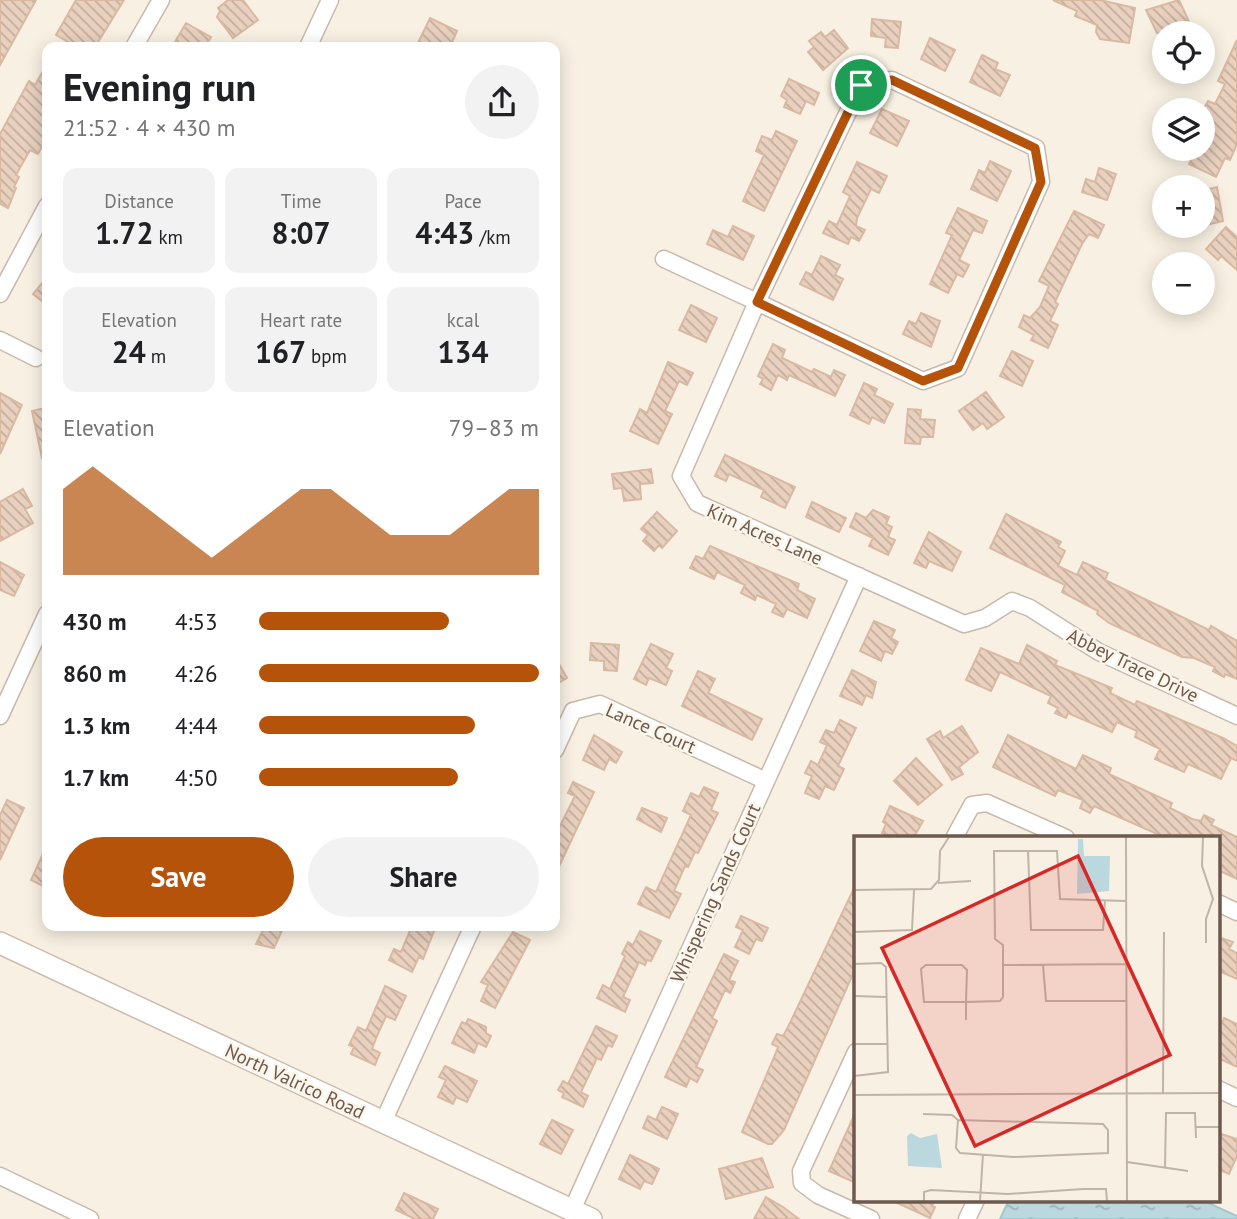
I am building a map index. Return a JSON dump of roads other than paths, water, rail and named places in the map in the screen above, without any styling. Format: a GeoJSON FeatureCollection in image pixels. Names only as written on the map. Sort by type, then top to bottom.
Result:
{"type":"FeatureCollection","features":[{"type":"Feature","properties":{"kind":"street"},"geometry":{"type":"LineString","coordinates":[[137,42],[161,0]]}},
{"type":"Feature","properties":{"kind":"street"},"geometry":{"type":"LineString","coordinates":[[310,42],[330,0]]}},
{"type":"Feature","properties":{"kind":"street","name":"Kim Acres Lane"},"geometry":{"type":"LineString","coordinates":[[664,259],[757,302],[923,381],[958,368],[1041,182],[1035,148],[892,80],[861,85],[757,302],[681,476],[697,503],[957,621]]}},
{"type":"Feature","properties":{"kind":"street"},"geometry":{"type":"LineString","coordinates":[[0,295],[42,215]]}},
{"type":"Feature","properties":{"kind":"street"},"geometry":{"type":"LineString","coordinates":[[0,340],[36,358]]}},
{"type":"Feature","properties":{"kind":"street","name":"Whispering Sands Court"},"geometry":{"type":"LineString","coordinates":[[582,1215],[766,781],[859,576]]}},
{"type":"Feature","properties":{"kind":"street","name":"Abbey Trace Drive"},"geometry":{"type":"LineString","coordinates":[[957,621],[973,623],[1012,601],[1030,608],[1099,652],[1237,716]]}},
{"type":"Feature","properties":{"kind":"street"},"geometry":{"type":"LineString","coordinates":[[0,716],[42,625]]}},
{"type":"Feature","properties":{"kind":"street","name":"Lance Court"},"geometry":{"type":"LineString","coordinates":[[560,739],[573,711],[600,704],[766,781]]}},
{"type":"Feature","properties":{"kind":"street"},"geometry":{"type":"LineString","coordinates":[[955,836],[972,805],[987,803],[1061,836]]}},
{"type":"Feature","properties":{"kind":"street"},"geometry":{"type":"LineString","coordinates":[[1220,904],[1237,912]]}},
{"type":"Feature","properties":{"kind":"street"},"geometry":{"type":"LineString","coordinates":[[383,1122],[471,931]]}},
{"type":"Feature","properties":{"kind":"street","name":"North Valrico Road"},"geometry":{"type":"LineString","coordinates":[[0,943],[582,1215]]}},
{"type":"Feature","properties":{"kind":"street"},"geometry":{"type":"LineString","coordinates":[[854,1056],[801,1171],[802,1183],[818,1195],[871,1219]]}},
{"type":"Feature","properties":{"kind":"street"},"geometry":{"type":"LineString","coordinates":[[1220,1090],[1237,1098]]}},
{"type":"Feature","properties":{"kind":"street"},"geometry":{"type":"LineString","coordinates":[[0,1176],[90,1219]]}},
{"type":"Feature","properties":{"kind":"street"},"geometry":{"type":"LineString","coordinates":[[967,1219],[975,1202]]}},
{"type":"Feature","properties":{"kind":"water"},"geometry":{"type":"Polygon","coordinates":[[[1008,1202],[1206,1202],[1237,1216],[1237,1219],[1000,1219],[1008,1202]]]}}]}
